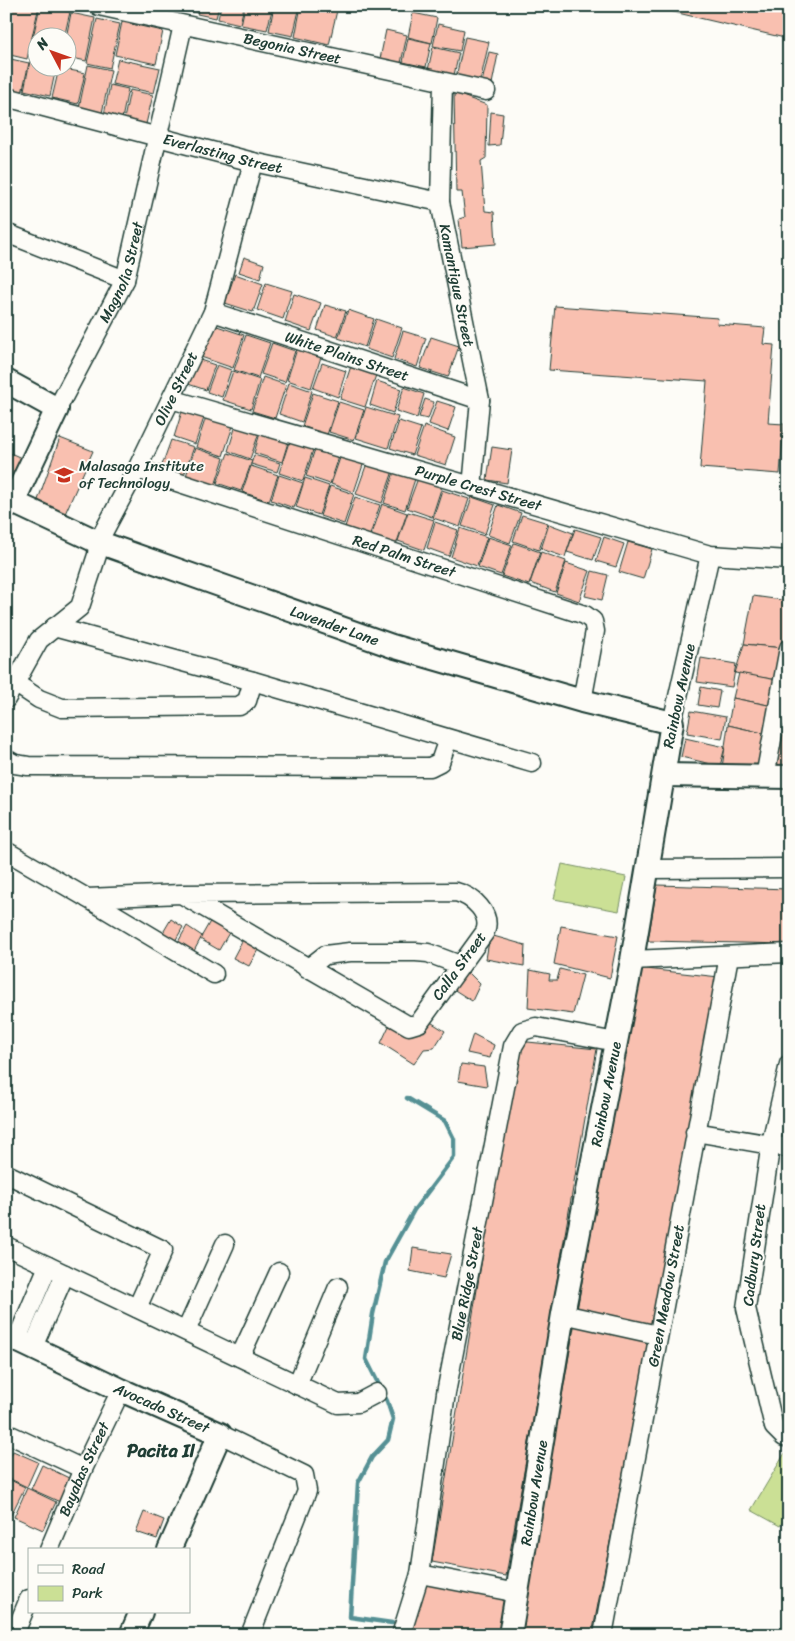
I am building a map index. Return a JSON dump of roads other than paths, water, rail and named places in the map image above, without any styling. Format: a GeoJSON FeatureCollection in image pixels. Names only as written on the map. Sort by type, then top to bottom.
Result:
{"type":"FeatureCollection","features":[{"type":"Feature","properties":{"kind":"street","name":"Begonia Street"},"geometry":{"type":"LineString","coordinates":[[99,6],[443,83],[486,90]]}},
{"type":"Feature","properties":{"kind":"street","name":"Magnolia Street"},"geometry":{"type":"LineString","coordinates":[[8,506],[125,280],[183,25]]}},
{"type":"Feature","properties":{"kind":"street","name":"Kamantigue Street"},"geometry":{"type":"LineString","coordinates":[[443,83],[440,202],[480,400],[472,487]]}},
{"type":"Feature","properties":{"kind":"street","name":"Everlasting Street"},"geometry":{"type":"LineString","coordinates":[[6,97],[158,139],[252,162],[440,202]]}},
{"type":"Feature","properties":{"kind":"street","name":"Olive Street"},"geometry":{"type":"LineString","coordinates":[[54,627],[80,607],[97,555],[98,542],[137,469],[212,312],[252,162]]}},
{"type":"Feature","properties":{"kind":"street"},"geometry":{"type":"LineString","coordinates":[[6,233],[125,280]]}},
{"type":"Feature","properties":{"kind":"street","name":"White Plains Street"},"geometry":{"type":"LineString","coordinates":[[212,312],[480,400]]}},
{"type":"Feature","properties":{"kind":"street"},"geometry":{"type":"LineString","coordinates":[[6,381],[57,410]]}},
{"type":"Feature","properties":{"kind":"street","name":"Purple Crest Street"},"geometry":{"type":"LineString","coordinates":[[171,399],[710,555],[789,560]]}},
{"type":"Feature","properties":{"kind":"street","name":"Red Palm Street"},"geometry":{"type":"LineString","coordinates":[[137,469],[585,615],[593,621],[595,632],[582,701]]}},
{"type":"Feature","properties":{"kind":"street","name":"Lavender Lane"},"geometry":{"type":"LineString","coordinates":[[8,506],[98,542],[392,646],[582,701],[672,723]]}},
{"type":"Feature","properties":{"kind":"street","name":"Rainbow Avenue"},"geometry":{"type":"LineString","coordinates":[[510,1635],[563,1314],[632,960],[672,723],[710,555]]}},
{"type":"Feature","properties":{"kind":"street"},"geometry":{"type":"LineString","coordinates":[[6,699],[31,651],[46,632],[54,627],[253,681],[532,763]]}},
{"type":"Feature","properties":{"kind":"street"},"geometry":{"type":"LineString","coordinates":[[765,777],[789,648]]}},
{"type":"Feature","properties":{"kind":"street"},"geometry":{"type":"LineString","coordinates":[[15,683],[49,705],[62,708],[90,708],[239,706],[247,701],[253,681]]}},
{"type":"Feature","properties":{"kind":"street"},"geometry":{"type":"LineString","coordinates":[[6,760],[28,766],[430,767],[440,762],[448,739]]}},
{"type":"Feature","properties":{"kind":"street"},"geometry":{"type":"LineString","coordinates":[[664,775],[789,777]]}},
{"type":"Feature","properties":{"kind":"street"},"geometry":{"type":"LineString","coordinates":[[6,851],[214,974]]}},
{"type":"Feature","properties":{"kind":"street"},"geometry":{"type":"LineString","coordinates":[[647,868],[789,868]]}},
{"type":"Feature","properties":{"kind":"street","name":"Calla Street"},"geometry":{"type":"LineString","coordinates":[[87,898],[181,894],[446,892],[464,894],[487,917],[488,925],[485,932],[419,1023],[413,1026],[404,1024],[307,969],[181,894]]}},
{"type":"Feature","properties":{"kind":"street"},"geometry":{"type":"LineString","coordinates":[[307,969],[325,955],[360,952],[416,952],[460,965]]}},
{"type":"Feature","properties":{"kind":"street"},"geometry":{"type":"LineString","coordinates":[[632,960],[789,953]]}},
{"type":"Feature","properties":{"kind":"street","name":"Green Meadow Street"},"geometry":{"type":"LineString","coordinates":[[603,1635],[729,956]]}},
{"type":"Feature","properties":{"kind":"street","name":"Blue Ridge Street"},"geometry":{"type":"LineString","coordinates":[[401,1635],[420,1574],[446,1393],[513,1046],[522,1031],[536,1027],[616,1042]]}},
{"type":"Feature","properties":{"kind":"street","name":"Cadbury Street"},"geometry":{"type":"LineString","coordinates":[[789,1064],[771,1143],[746,1308],[774,1428],[784,1437],[789,1438]]}},
{"type":"Feature","properties":{"kind":"street"},"geometry":{"type":"LineString","coordinates":[[695,1132],[771,1143],[789,1148]]}},
{"type":"Feature","properties":{"kind":"street"},"geometry":{"type":"LineString","coordinates":[[6,1179],[8,1174],[163,1250],[136,1308]]}},
{"type":"Feature","properties":{"kind":"street"},"geometry":{"type":"LineString","coordinates":[[186,1331],[225,1244]]}},
{"type":"Feature","properties":{"kind":"street"},"geometry":{"type":"LineString","coordinates":[[6,1246],[338,1404],[358,1403],[377,1393]]}},
{"type":"Feature","properties":{"kind":"street"},"geometry":{"type":"LineString","coordinates":[[19,1340],[48,1266]]}},
{"type":"Feature","properties":{"kind":"street"},"geometry":{"type":"LineString","coordinates":[[240,1357],[279,1272]]}},
{"type":"Feature","properties":{"kind":"street"},"geometry":{"type":"LineString","coordinates":[[19,1340],[65,1274]]}},
{"type":"Feature","properties":{"kind":"street"},"geometry":{"type":"LineString","coordinates":[[297,1384],[338,1287]]}},
{"type":"Feature","properties":{"kind":"street"},"geometry":{"type":"LineString","coordinates":[[563,1314],[658,1335]]}},
{"type":"Feature","properties":{"kind":"street","name":"Avocado Street"},"geometry":{"type":"LineString","coordinates":[[19,1340],[121,1390],[220,1434],[304,1475],[307,1491],[250,1635]]}},
{"type":"Feature","properties":{"kind":"street","name":"Bayabas Street"},"geometry":{"type":"LineString","coordinates":[[50,1548],[83,1469],[121,1390]]}},
{"type":"Feature","properties":{"kind":"street"},"geometry":{"type":"LineString","coordinates":[[6,1433],[83,1469]]}},
{"type":"Feature","properties":{"kind":"street"},"geometry":{"type":"LineString","coordinates":[[170,1548],[220,1434]]}},
{"type":"Feature","properties":{"kind":"street"},"geometry":{"type":"LineString","coordinates":[[420,1574],[518,1593]]}},
{"type":"Feature","properties":{"kind":"street"},"geometry":{"type":"LineString","coordinates":[[14,1635],[28,1601]]}},
{"type":"Feature","properties":{"kind":"street"},"geometry":{"type":"LineString","coordinates":[[132,1635],[140,1614]]}},
{"type":"Feature","properties":{"kind":"waterway"},"geometry":{"type":"LineString","coordinates":[[392,1623],[350,1617],[358,1483],[372,1457],[388,1440],[393,1419],[387,1401],[366,1359],[373,1314],[385,1262],[414,1210],[454,1157],[454,1139],[445,1121],[407,1098]]}},
{"type":"Feature","properties":{"kind":"place","name":"Malasaga Institute of Technology"},"geometry":{"type":"Point","coordinates":[64,475]}},
{"type":"Feature","properties":{"kind":"district","name":"Pacita II"},"geometry":{"type":"Point","coordinates":[161,1451]}}]}
